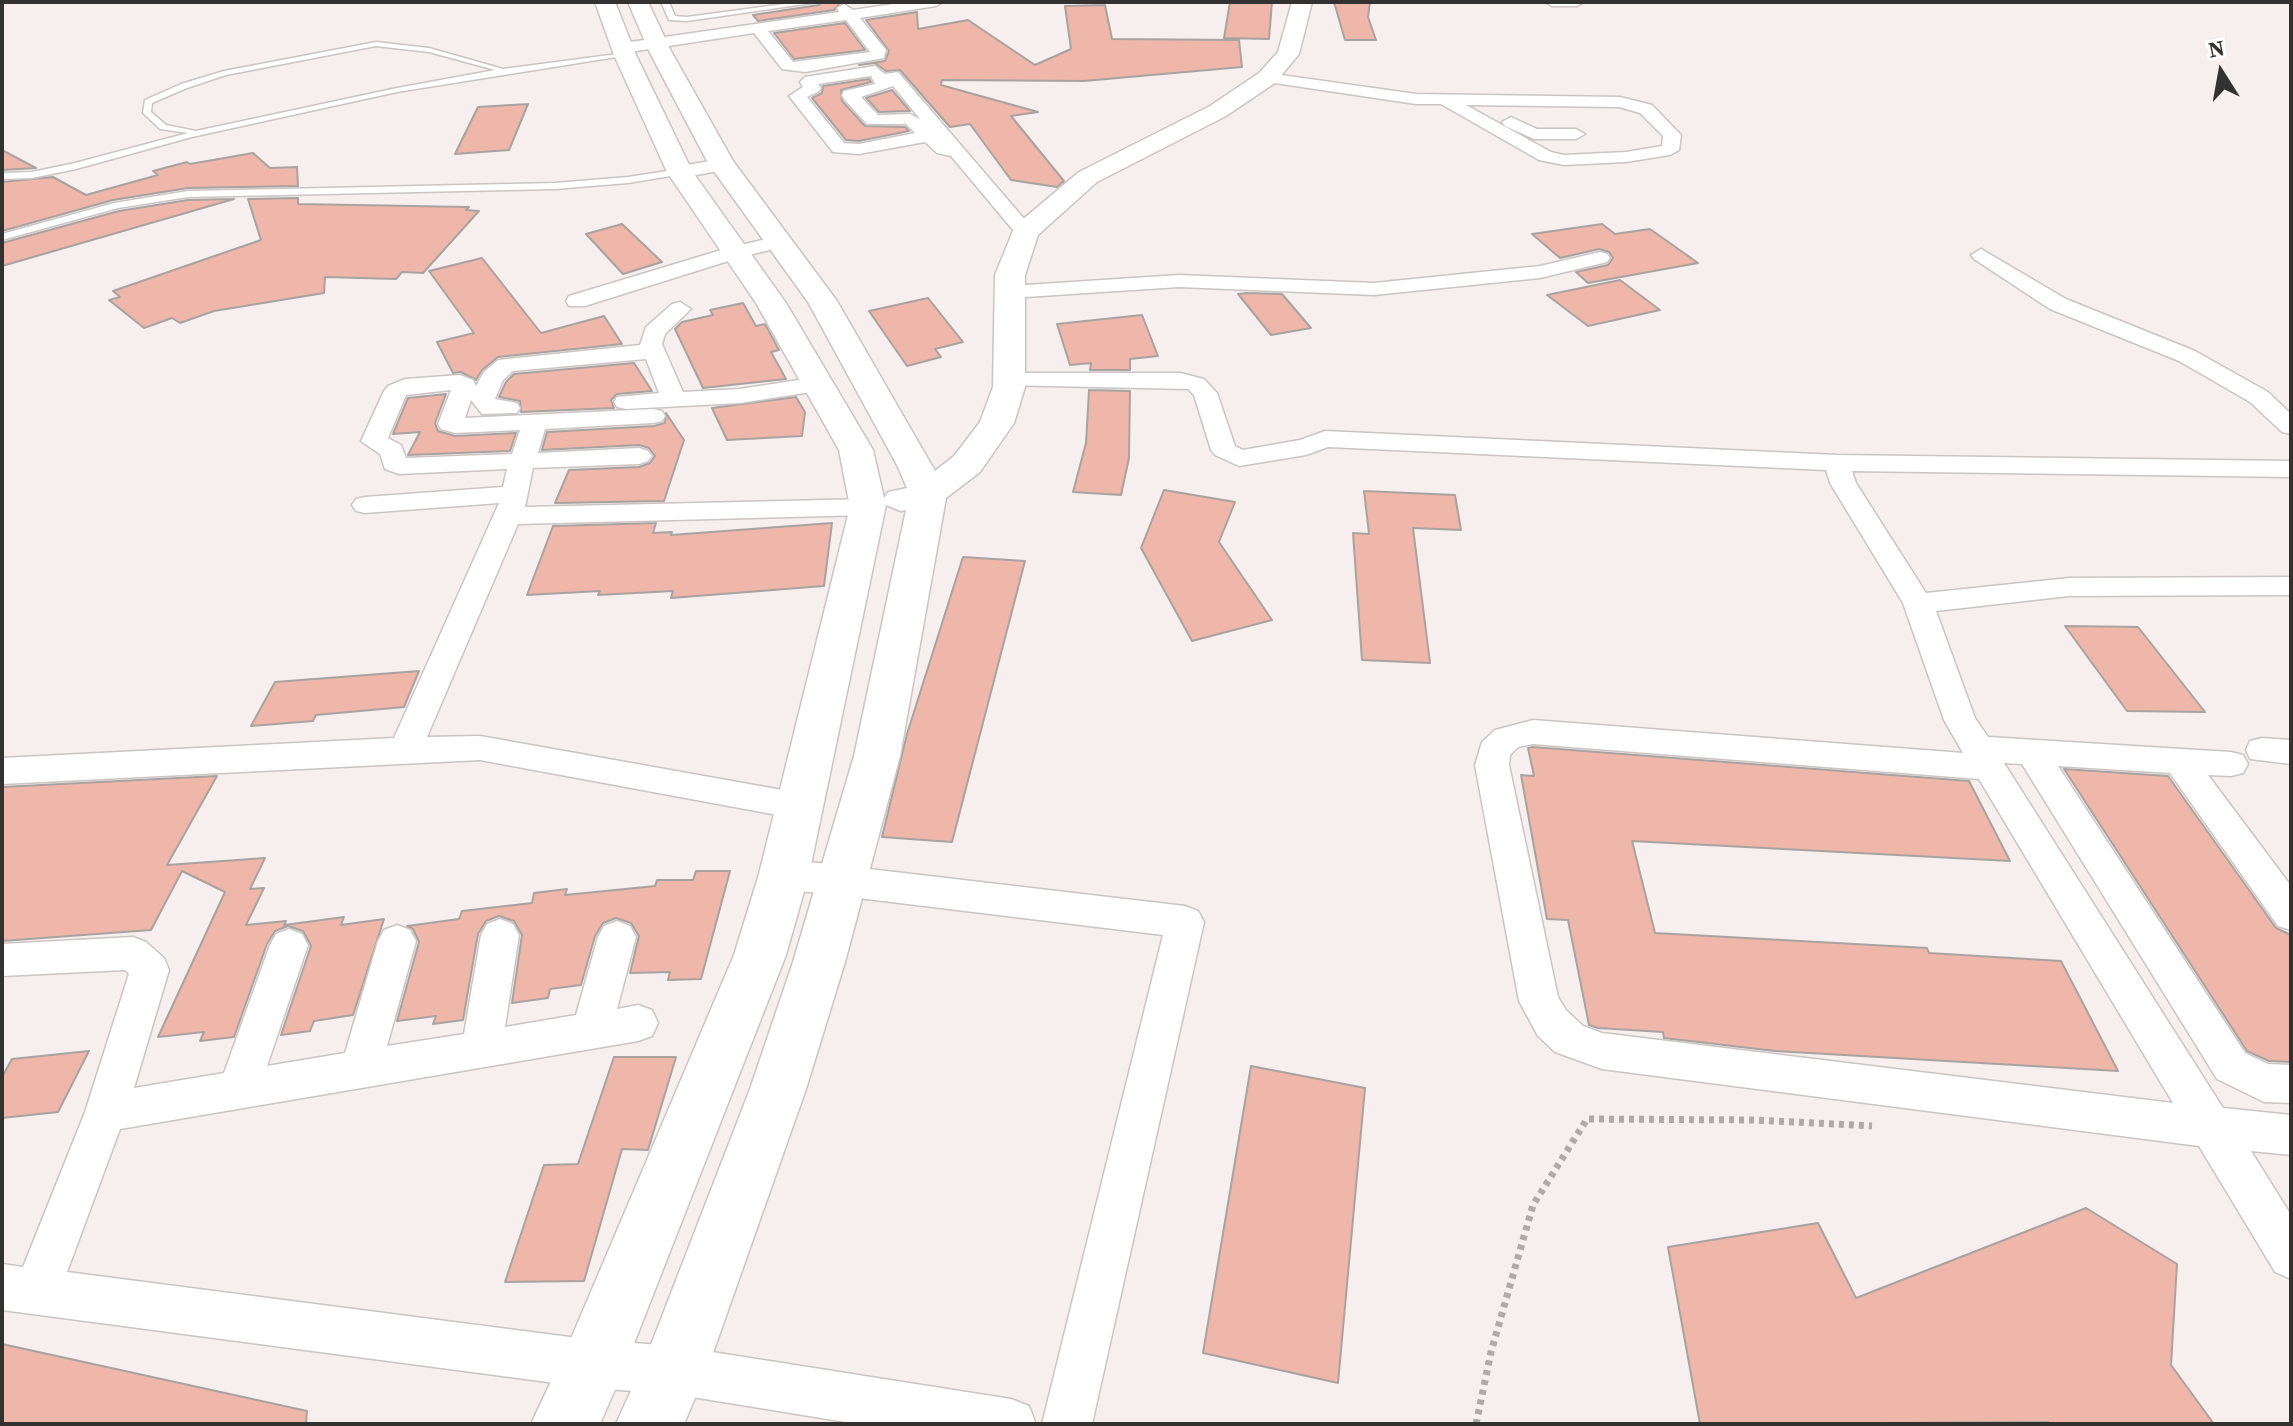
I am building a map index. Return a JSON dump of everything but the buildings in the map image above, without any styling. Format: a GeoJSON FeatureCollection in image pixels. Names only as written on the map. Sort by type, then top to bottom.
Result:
{"type":"FeatureCollection","features":[{"type":"Feature","properties":{"kind":"street"},"geometry":{"type":"LineString","coordinates":[[565,1424],[593,1364],[760,955],[784,874],[868,507],[856,450],[771,303],[735,252],[702,168],[640,32],[605,2]]}},
{"type":"Feature","properties":{"kind":"street"},"geometry":{"type":"LineString","coordinates":[[640,32],[758,28],[887,2]]}},
{"type":"Feature","properties":{"kind":"street"},"geometry":{"type":"LineString","coordinates":[[640,32],[936,2]]}},
{"type":"Feature","properties":{"kind":"street"},"geometry":{"type":"LineString","coordinates":[[365,505],[868,507],[928,494],[967,464],[997,423],[1009,380],[1010,275],[1025,232],[1088,177],[1218,111],[1267,78],[1288,54],[1302,2]]}},
{"type":"Feature","properties":{"kind":"street"},"geometry":{"type":"LineString","coordinates":[[1552,2],[1577,2]]}},
{"type":"Feature","properties":{"kind":"street"},"geometry":{"type":"LineString","coordinates":[[758,28],[788,66],[805,67],[878,55],[878,50],[847,11]]}},
{"type":"Feature","properties":{"kind":"street"},"geometry":{"type":"LineString","coordinates":[[927,136],[859,149],[839,148],[797,96],[813,88],[808,82],[811,80],[872,70],[885,86],[850,95],[873,120],[910,119],[943,149],[957,152]]}},
{"type":"Feature","properties":{"kind":"street"},"geometry":{"type":"LineString","coordinates":[[892,75],[1025,232]]}},
{"type":"Feature","properties":{"kind":"street"},"geometry":{"type":"LineString","coordinates":[[1267,78],[1343,90],[1445,100],[1620,102],[1646,109],[1672,135],[1670,150],[1626,157],[1564,160],[1545,156],[1445,100]]}},
{"type":"Feature","properties":{"kind":"street"},"geometry":{"type":"LineString","coordinates":[[1489,100],[1513,124],[1534,134],[1576,134]]}},
{"type":"Feature","properties":{"kind":"street"},"geometry":{"type":"LineString","coordinates":[[865,111],[915,102]]}},
{"type":"Feature","properties":{"kind":"street"},"geometry":{"type":"LineString","coordinates":[[650,1424],[674,1370],[778,1089],[842,879],[877,756],[928,494],[915,465],[822,301],[779,242],[702,168]]}},
{"type":"Feature","properties":{"kind":"street"},"geometry":{"type":"LineString","coordinates":[[577,301],[735,252],[779,242]]}},
{"type":"Feature","properties":{"kind":"street"},"geometry":{"type":"LineString","coordinates":[[1981,255],[2058,304],[2187,356],[2259,397],[2291,427]]}},
{"type":"Feature","properties":{"kind":"street"},"geometry":{"type":"LineString","coordinates":[[1010,292],[1179,281],[1374,289],[1540,272],[1600,258]]}},
{"type":"Feature","properties":{"kind":"street"},"geometry":{"type":"LineString","coordinates":[[674,399],[651,344],[654,332],[680,309]]}},
{"type":"Feature","properties":{"kind":"street"},"geometry":{"type":"LineString","coordinates":[[653,351],[506,365],[492,377],[483,400],[491,409],[740,396],[878,398]]}},
{"type":"Feature","properties":{"kind":"street"},"geometry":{"type":"LineString","coordinates":[[1009,380],[1180,380],[1196,384],[1205,393],[1224,450],[1239,458],[1306,447],[1328,456],[2291,489]]}},
{"type":"Feature","properties":{"kind":"street"},"geometry":{"type":"LineString","coordinates":[[639,456],[399,466],[394,464],[392,450],[374,441],[396,391],[405,386],[460,382],[465,385],[450,424],[455,426],[653,416]]}},
{"type":"Feature","properties":{"kind":"street"},"geometry":{"type":"LineString","coordinates":[[405,750],[511,505],[535,422]]}},
{"type":"Feature","properties":{"kind":"street"},"geometry":{"type":"LineString","coordinates":[[1840,473],[2291,469]]}},
{"type":"Feature","properties":{"kind":"street"},"geometry":{"type":"LineString","coordinates":[[1840,473],[1918,603],[1960,720],[2291,1256]]}},
{"type":"Feature","properties":{"kind":"street"},"geometry":{"type":"LineString","coordinates":[[1918,603],[2069,587],[2291,586]]}},
{"type":"Feature","properties":{"kind":"street"},"geometry":{"type":"LineString","coordinates":[[2231,764],[2032,752],[1982,758],[1533,732],[1507,738],[1494,751],[1492,765],[1539,1001],[1552,1023],[1569,1039],[1602,1051],[2210,1128],[2291,1135]]}},
{"type":"Feature","properties":{"kind":"street"},"geometry":{"type":"LineString","coordinates":[[2,771],[480,748],[799,806]]}},
{"type":"Feature","properties":{"kind":"street"},"geometry":{"type":"LineString","coordinates":[[2032,752],[2231,1066],[2264,1083],[2291,1084]]}},
{"type":"Feature","properties":{"kind":"street"},"geometry":{"type":"LineString","coordinates":[[2179,760],[2291,915]]}},
{"type":"Feature","properties":{"kind":"street"},"geometry":{"type":"LineString","coordinates":[[784,874],[1185,922],[1067,1424]]}},
{"type":"Feature","properties":{"kind":"street"},"geometry":{"type":"LineString","coordinates":[[482,1047],[500,935]]}},
{"type":"Feature","properties":{"kind":"street"},"geometry":{"type":"LineString","coordinates":[[592,1030],[617,937]]}},
{"type":"Feature","properties":{"kind":"street"},"geometry":{"type":"LineString","coordinates":[[361,1068],[397,941]]}},
{"type":"Feature","properties":{"kind":"street"},"geometry":{"type":"LineString","coordinates":[[239,1089],[289,945]]}},
{"type":"Feature","properties":{"kind":"street"},"geometry":{"type":"LineString","coordinates":[[2,960],[133,953],[150,970],[106,1112],[19,1290],[593,1364],[674,1370],[1011,1424]]}},
{"type":"Feature","properties":{"kind":"street"},"geometry":{"type":"LineString","coordinates":[[106,1112],[638,1023]]}},
{"type":"Feature","properties":{"kind":"lane"},"geometry":{"type":"LineString","coordinates":[[2,176],[32,175],[76,166],[210,131],[505,71],[640,32],[672,18],[687,19],[815,2]]}},
{"type":"Feature","properties":{"kind":"lane"},"geometry":{"type":"LineString","coordinates":[[210,131],[163,127],[147,113],[148,102],[224,73],[376,44],[429,50],[505,71]]}},
{"type":"Feature","properties":{"kind":"lane"},"geometry":{"type":"LineString","coordinates":[[2,237],[117,205],[188,194],[543,187],[628,180],[702,168]]}},
{"type":"Feature","properties":{"kind":"path"},"geometry":{"type":"LineString","coordinates":[[1476,1424],[1491,1352],[1533,1205],[1587,1119],[1756,1120],[1877,1126]]}}]}
